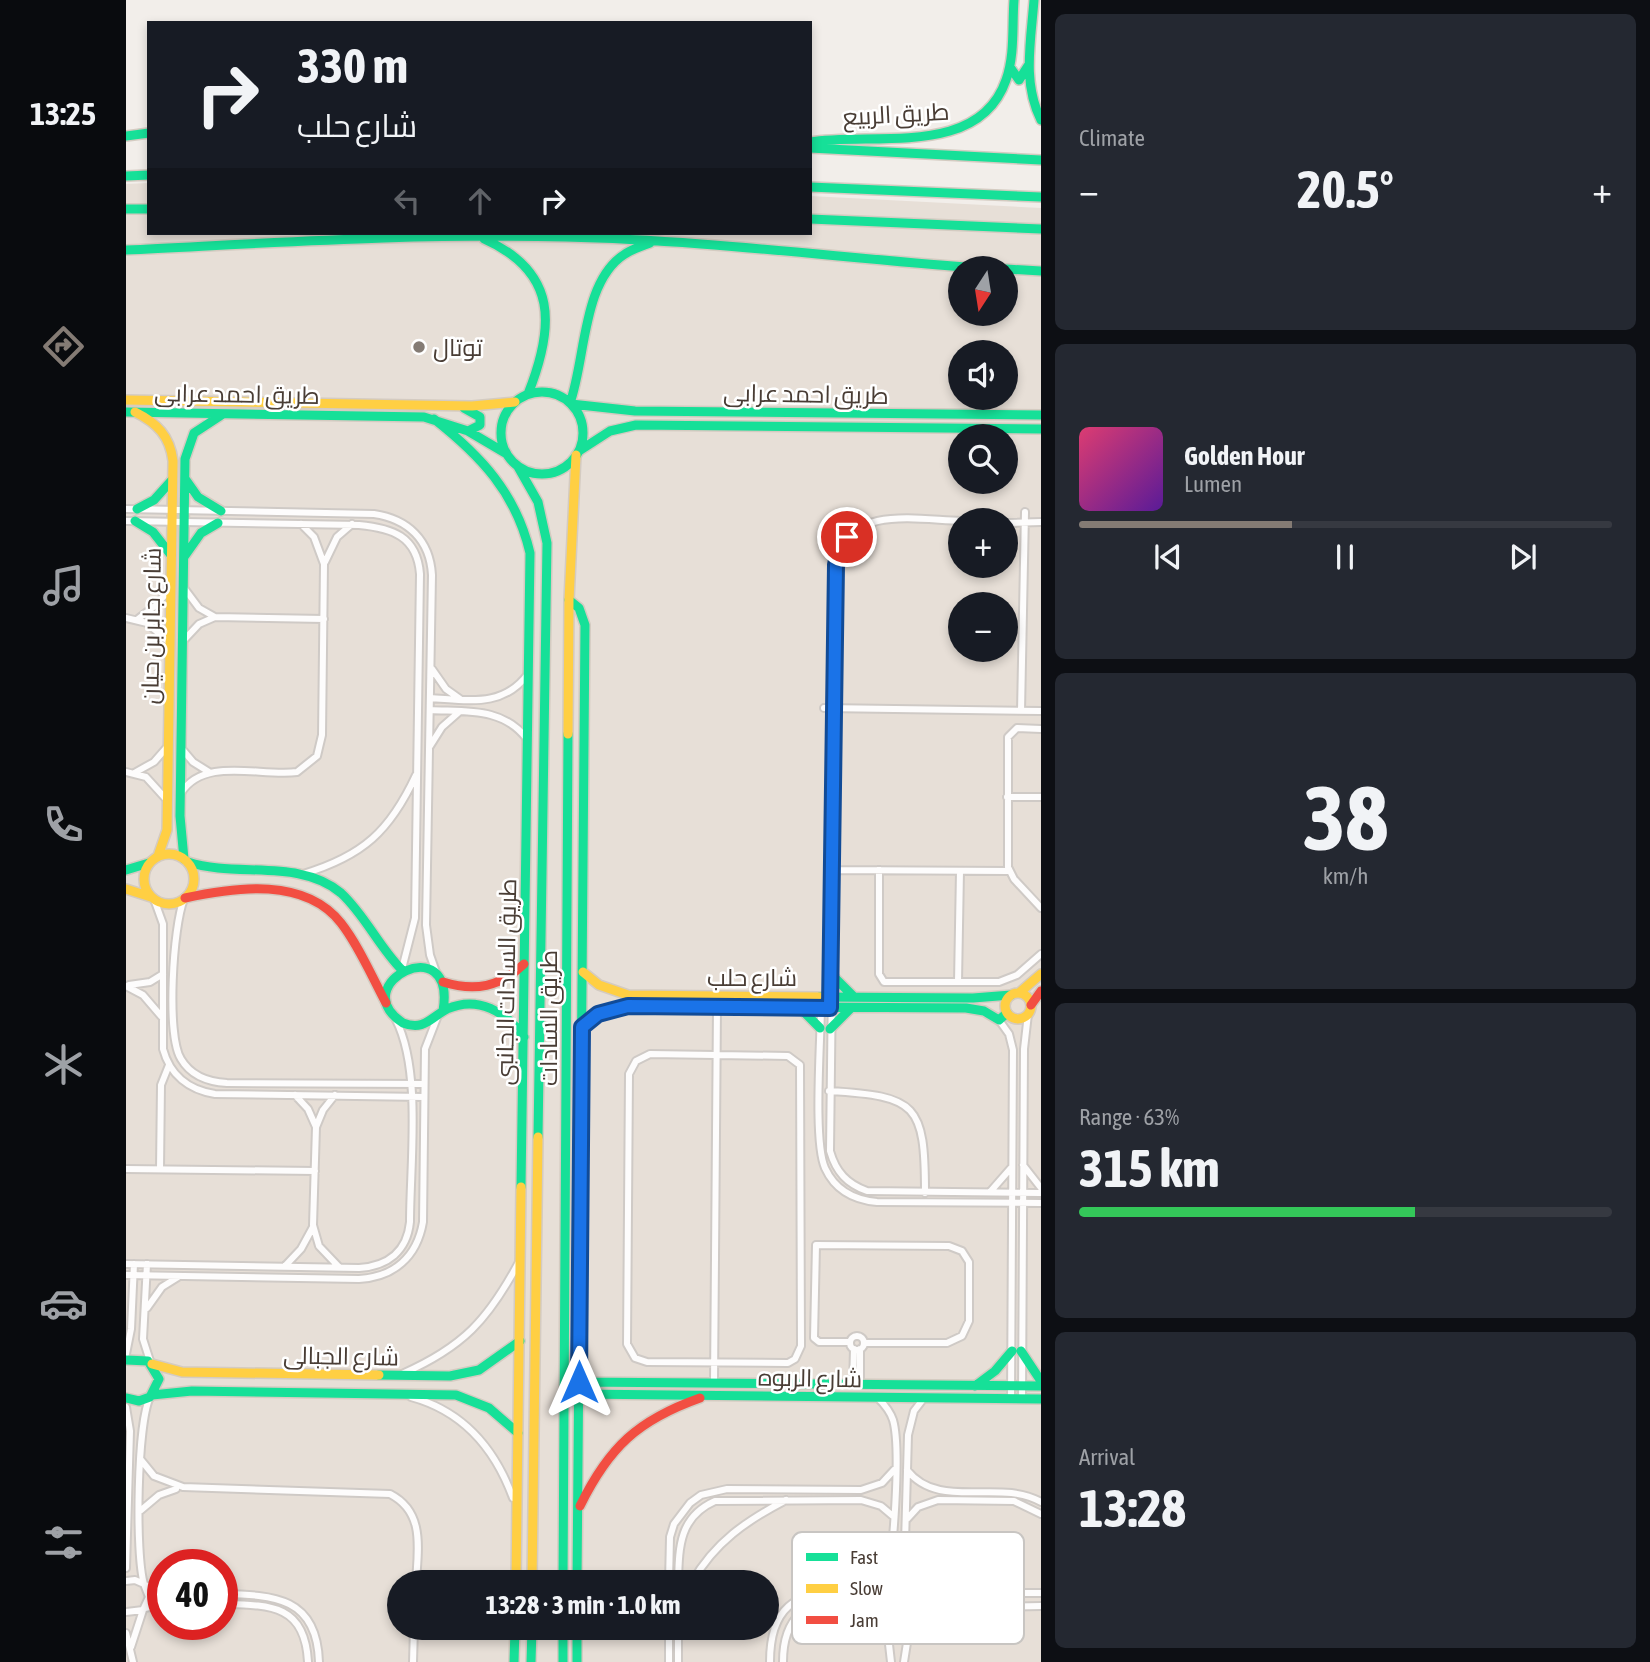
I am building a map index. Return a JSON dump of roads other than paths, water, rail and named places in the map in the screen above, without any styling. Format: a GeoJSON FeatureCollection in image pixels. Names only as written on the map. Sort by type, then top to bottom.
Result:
{"type":"FeatureCollection","features":[{"type":"Feature","properties":{"kind":"main road","name":"طريق الربيع"},"geometry":{"type":"LineString","coordinates":[[812,142],[862,134],[935,136],[961,130],[976,122],[995,103],[1006,83],[1010,65],[1014,0]]}},
{"type":"Feature","properties":{"kind":"main road"},"geometry":{"type":"LineString","coordinates":[[1034,0],[1032,100],[1041,120]]}},
{"type":"Feature","properties":{"kind":"main road"},"geometry":{"type":"LineString","coordinates":[[1010,65],[1014,77],[1019,80],[1023,78],[1031,61]]}},
{"type":"Feature","properties":{"kind":"main road"},"geometry":{"type":"LineString","coordinates":[[126,127],[147,127]]}},
{"type":"Feature","properties":{"kind":"main road"},"geometry":{"type":"LineString","coordinates":[[126,136],[147,133]]}},
{"type":"Feature","properties":{"kind":"main road"},"geometry":{"type":"LineString","coordinates":[[812,148],[1041,160]]}},
{"type":"Feature","properties":{"kind":"main road"},"geometry":{"type":"LineString","coordinates":[[126,176],[147,175]]}},
{"type":"Feature","properties":{"kind":"main road"},"geometry":{"type":"LineString","coordinates":[[812,187],[1041,197]]}},
{"type":"Feature","properties":{"kind":"main road"},"geometry":{"type":"LineString","coordinates":[[126,209],[147,209]]}},
{"type":"Feature","properties":{"kind":"main road"},"geometry":{"type":"LineString","coordinates":[[812,219],[1041,229]]}},
{"type":"Feature","properties":{"kind":"main road"},"geometry":{"type":"LineString","coordinates":[[469,235],[492,242],[513,253],[528,268],[542,291],[547,330],[540,362],[528,394]]}},
{"type":"Feature","properties":{"kind":"main road"},"geometry":{"type":"LineString","coordinates":[[126,250],[469,235],[659,241],[948,265]]}},
{"type":"Feature","properties":{"kind":"main road"},"geometry":{"type":"LineString","coordinates":[[571,404],[579,377],[589,312],[598,286],[623,256],[659,241]]}},
{"type":"Feature","properties":{"kind":"main road"},"geometry":{"type":"LineString","coordinates":[[1018,270],[1041,271]]}},
{"type":"Feature","properties":{"kind":"main road"},"geometry":{"type":"LineString","coordinates":[[550,393],[571,404],[582,423],[583,436],[578,452],[568,464],[552,472],[534,473],[517,465],[507,454],[501,428],[506,414],[515,402],[528,394],[550,393]]}},
{"type":"Feature","properties":{"kind":"main road","name":"طريق احمد عرابى"},"geometry":{"type":"LineString","coordinates":[[126,400],[458,405],[515,402]]}},
{"type":"Feature","properties":{"kind":"main road"},"geometry":{"type":"LineString","coordinates":[[368,402],[369,415]]}},
{"type":"Feature","properties":{"kind":"main road","name":"طريق احمد عرابى"},"geometry":{"type":"LineString","coordinates":[[571,404],[620,410],[686,412],[1041,415]]}},
{"type":"Feature","properties":{"kind":"main road"},"geometry":{"type":"LineString","coordinates":[[458,405],[480,417],[477,429],[468,431]]}},
{"type":"Feature","properties":{"kind":"main road","name":"طريق احمد عرابى"},"geometry":{"type":"LineString","coordinates":[[130,412],[369,415],[434,419],[468,431],[507,454]]}},
{"type":"Feature","properties":{"kind":"main road","name":"شارع جابر بن حيان"},"geometry":{"type":"LineString","coordinates":[[130,412],[155,423],[167,437],[173,453],[166,838],[154,859]]}},
{"type":"Feature","properties":{"kind":"main road"},"geometry":{"type":"LineString","coordinates":[[686,412],[686,425]]}},
{"type":"Feature","properties":{"kind":"main road","name":"شارع جابر بن حيان"},"geometry":{"type":"LineString","coordinates":[[186,861],[180,828],[185,479],[190,441],[201,426],[223,414]]}},
{"type":"Feature","properties":{"kind":"main road","name":"طريق السادات الجانبى"},"geometry":{"type":"LineString","coordinates":[[434,419],[480,456],[510,494],[528,541],[523,1169],[516,1570]]}},
{"type":"Feature","properties":{"kind":"main road","name":"طريق احمد عرابى"},"geometry":{"type":"LineString","coordinates":[[578,452],[619,428],[686,425],[1041,429]]}},
{"type":"Feature","properties":{"kind":"main road","name":"طريق السادات"},"geometry":{"type":"LineString","coordinates":[[563,1570],[569,600],[578,452]]}},
{"type":"Feature","properties":{"kind":"main road","name":"طريق السادات"},"geometry":{"type":"LineString","coordinates":[[517,465],[542,511],[546,535],[533,1570]]}},
{"type":"Feature","properties":{"kind":"main road"},"geometry":{"type":"LineString","coordinates":[[137,509],[161,494],[173,479]]}},
{"type":"Feature","properties":{"kind":"main road"},"geometry":{"type":"LineString","coordinates":[[185,479],[198,497],[221,510]]}},
{"type":"Feature","properties":{"kind":"main road"},"geometry":{"type":"LineString","coordinates":[[131,521],[161,539],[171,557]]}},
{"type":"Feature","properties":{"kind":"main road"},"geometry":{"type":"LineString","coordinates":[[184,558],[201,533],[218,523]]}},
{"type":"Feature","properties":{"kind":"main road"},"geometry":{"type":"LineString","coordinates":[[529,610],[546,594]]}},
{"type":"Feature","properties":{"kind":"main road"},"geometry":{"type":"LineString","coordinates":[[569,600],[579,608],[585,619],[578,1570]]}},
{"type":"Feature","properties":{"kind":"main road"},"geometry":{"type":"LineString","coordinates":[[126,870],[172,854],[219,872],[303,874],[327,883],[347,899],[380,948],[402,969]]}},
{"type":"Feature","properties":{"kind":"main road"},"geometry":{"type":"LineString","coordinates":[[153,898],[144,880],[154,859]]}},
{"type":"Feature","properties":{"kind":"main road"},"geometry":{"type":"LineString","coordinates":[[184,899],[194,881],[186,861]]}},
{"type":"Feature","properties":{"kind":"main road"},"geometry":{"type":"LineString","coordinates":[[526,897],[541,883]]}},
{"type":"Feature","properties":{"kind":"main road"},"geometry":{"type":"LineString","coordinates":[[126,888],[166,904],[218,891],[290,891],[314,898],[341,923],[395,1018],[412,1027],[421,1026],[440,1014],[472,1004],[493,1008],[511,1020],[524,1038]]}},
{"type":"Feature","properties":{"kind":"main road"},"geometry":{"type":"LineString","coordinates":[[386,1003],[388,984],[402,969],[420,966],[456,986],[483,988],[506,980],[524,964]]}},
{"type":"Feature","properties":{"kind":"main road","name":"شارع حلب"},"geometry":{"type":"LineString","coordinates":[[583,972],[599,985],[628,995],[973,998],[1015,994]]}},
{"type":"Feature","properties":{"kind":"main road"},"geometry":{"type":"LineString","coordinates":[[830,973],[855,997]]}},
{"type":"Feature","properties":{"kind":"main road"},"geometry":{"type":"LineString","coordinates":[[1003,1016],[1006,1001],[1041,974]]}},
{"type":"Feature","properties":{"kind":"main road"},"geometry":{"type":"LineString","coordinates":[[440,978],[446,996],[440,1014]]}},
{"type":"Feature","properties":{"kind":"main road"},"geometry":{"type":"LineString","coordinates":[[1033,1008],[1041,991]]}},
{"type":"Feature","properties":{"kind":"main road"},"geometry":{"type":"LineString","coordinates":[[1015,994],[1026,995],[1033,1008]]}},
{"type":"Feature","properties":{"kind":"main road","name":"شارع حلب"},"geometry":{"type":"LineString","coordinates":[[582,1027],[598,1014],[618,1007],[966,1008],[1017,1019],[1033,1008]]}},
{"type":"Feature","properties":{"kind":"main road"},"geometry":{"type":"LineString","coordinates":[[799,1008],[825,1029],[851,1008]]}},
{"type":"Feature","properties":{"kind":"main road"},"geometry":{"type":"LineString","coordinates":[[523,1096],[539,1116]]}},
{"type":"Feature","properties":{"kind":"main road"},"geometry":{"type":"LineString","coordinates":[[581,1116],[567,1133],[581,1153]]}},
{"type":"Feature","properties":{"kind":"main road"},"geometry":{"type":"LineString","coordinates":[[523,1169],[538,1147]]}},
{"type":"Feature","properties":{"kind":"main road"},"geometry":{"type":"LineString","coordinates":[[566,1299],[579,1319]]}},
{"type":"Feature","properties":{"kind":"main road","name":"شارع الجبالى"},"geometry":{"type":"LineString","coordinates":[[126,1360],[141,1357],[182,1372],[463,1375],[494,1362],[520,1341]]}},
{"type":"Feature","properties":{"kind":"main road"},"geometry":{"type":"LineString","coordinates":[[975,1386],[1017,1351],[1041,1381]]}},
{"type":"Feature","properties":{"kind":"main road"},"geometry":{"type":"LineString","coordinates":[[151,1396],[159,1379],[152,1363]]}},
{"type":"Feature","properties":{"kind":"main road","name":"شارع الربوه"},"geometry":{"type":"LineString","coordinates":[[579,1382],[1041,1386]]}},
{"type":"Feature","properties":{"kind":"main road"},"geometry":{"type":"LineString","coordinates":[[635,1382],[636,1395]]}},
{"type":"Feature","properties":{"kind":"main road","name":"شارع الجبالى"},"geometry":{"type":"LineString","coordinates":[[126,1398],[139,1401],[151,1396],[192,1391],[456,1395],[473,1399],[489,1408],[518,1433]]}},
{"type":"Feature","properties":{"kind":"main road","name":"شارع الربوه"},"geometry":{"type":"LineString","coordinates":[[579,1394],[1041,1399]]}},
{"type":"Feature","properties":{"kind":"main road"},"geometry":{"type":"LineString","coordinates":[[578,1511],[599,1468],[634,1428],[665,1410],[708,1396]]}},
{"type":"Feature","properties":{"kind":"main road"},"geometry":{"type":"LineString","coordinates":[[564,1466],[578,1466]]}},
{"type":"Feature","properties":{"kind":"main road"},"geometry":{"type":"LineString","coordinates":[[514,1662],[515,1640]]}},
{"type":"Feature","properties":{"kind":"main road"},"geometry":{"type":"LineString","coordinates":[[531,1662],[532,1640]]}},
{"type":"Feature","properties":{"kind":"main road"},"geometry":{"type":"LineString","coordinates":[[563,1640],[563,1662]]}},
{"type":"Feature","properties":{"kind":"main road"},"geometry":{"type":"LineString","coordinates":[[577,1640],[577,1662]]}},
{"type":"Feature","properties":{"kind":"street"},"geometry":{"type":"LineString","coordinates":[[126,509],[354,513],[396,519],[415,532],[426,547],[431,566],[432,594],[426,925],[429,955],[440,978]]}},
{"type":"Feature","properties":{"kind":"street"},"geometry":{"type":"LineString","coordinates":[[1021,711],[1025,512]]}},
{"type":"Feature","properties":{"kind":"street"},"geometry":{"type":"LineString","coordinates":[[948,522],[877,520],[853,532],[842,543],[836,565],[830,973],[825,996],[821,1155],[836,1185],[855,1198],[877,1202],[1041,1203]]}},
{"type":"Feature","properties":{"kind":"street"},"geometry":{"type":"LineString","coordinates":[[131,521],[352,524],[394,530],[410,543],[419,563],[420,594],[415,918],[402,969]]}},
{"type":"Feature","properties":{"kind":"street"},"geometry":{"type":"LineString","coordinates":[[1018,522],[1041,522]]}},
{"type":"Feature","properties":{"kind":"street"},"geometry":{"type":"LineString","coordinates":[[180,794],[192,780],[209,772],[289,773],[305,769],[321,746],[324,564],[314,537],[301,524]]}},
{"type":"Feature","properties":{"kind":"street"},"geometry":{"type":"LineString","coordinates":[[324,564],[337,537],[352,524]]}},
{"type":"Feature","properties":{"kind":"street"},"geometry":{"type":"LineString","coordinates":[[183,586],[192,602],[215,617]]}},
{"type":"Feature","properties":{"kind":"street"},"geometry":{"type":"LineString","coordinates":[[138,619],[156,605],[171,587]]}},
{"type":"Feature","properties":{"kind":"street"},"geometry":{"type":"LineString","coordinates":[[420,594],[432,594]]}},
{"type":"Feature","properties":{"kind":"street"},"geometry":{"type":"LineString","coordinates":[[182,643],[192,629],[215,617],[324,619]]}},
{"type":"Feature","properties":{"kind":"street"},"geometry":{"type":"LineString","coordinates":[[126,618],[138,619],[156,628],[170,643]]}},
{"type":"Feature","properties":{"kind":"street"},"geometry":{"type":"LineString","coordinates":[[431,665],[440,682],[461,700]]}},
{"type":"Feature","properties":{"kind":"street"},"geometry":{"type":"LineString","coordinates":[[430,698],[461,700],[503,697],[528,674]]}},
{"type":"Feature","properties":{"kind":"street"},"geometry":{"type":"LineString","coordinates":[[824,708],[1041,711]]}},
{"type":"Feature","properties":{"kind":"street"},"geometry":{"type":"LineString","coordinates":[[430,710],[499,716],[515,725],[527,739]]}},
{"type":"Feature","properties":{"kind":"street"},"geometry":{"type":"LineString","coordinates":[[430,748],[442,727],[461,711]]}},
{"type":"Feature","properties":{"kind":"street"},"geometry":{"type":"LineString","coordinates":[[1041,729],[1017,728],[1008,737],[1007,797],[1009,871],[1041,908]]}},
{"type":"Feature","properties":{"kind":"street"},"geometry":{"type":"LineString","coordinates":[[126,772],[135,772],[154,762],[168,746]]}},
{"type":"Feature","properties":{"kind":"street"},"geometry":{"type":"LineString","coordinates":[[181,747],[193,762],[209,772]]}},
{"type":"Feature","properties":{"kind":"street"},"geometry":{"type":"LineString","coordinates":[[135,772],[155,783],[167,801]]}},
{"type":"Feature","properties":{"kind":"street"},"geometry":{"type":"LineString","coordinates":[[303,874],[342,860],[373,840],[397,813],[417,774]]}},
{"type":"Feature","properties":{"kind":"street"},"geometry":{"type":"LineString","coordinates":[[1007,797],[1041,797]]}},
{"type":"Feature","properties":{"kind":"street"},"geometry":{"type":"LineString","coordinates":[[831,870],[1009,871]]}},
{"type":"Feature","properties":{"kind":"street"},"geometry":{"type":"LineString","coordinates":[[880,870],[880,977],[887,982],[1009,979],[1041,954]]}},
{"type":"Feature","properties":{"kind":"street"},"geometry":{"type":"LineString","coordinates":[[958,982],[960,870]]}},
{"type":"Feature","properties":{"kind":"street"},"geometry":{"type":"LineString","coordinates":[[153,898],[163,924],[163,1049],[169,1065],[187,1084],[215,1094],[424,1097]]}},
{"type":"Feature","properties":{"kind":"street"},"geometry":{"type":"LineString","coordinates":[[184,899],[175,932],[173,1038],[180,1058],[195,1074],[216,1082],[424,1084]]}},
{"type":"Feature","properties":{"kind":"street"},"geometry":{"type":"LineString","coordinates":[[126,986],[150,982],[163,974]]}},
{"type":"Feature","properties":{"kind":"street"},"geometry":{"type":"LineString","coordinates":[[126,986],[144,995],[162,1018]]}},
{"type":"Feature","properties":{"kind":"street"},"geometry":{"type":"LineString","coordinates":[[714,1383],[717,1007]]}},
{"type":"Feature","properties":{"kind":"street"},"geometry":{"type":"LineString","coordinates":[[1012,1398],[1017,1351],[1023,1203],[1024,1041],[1033,1008]]}},
{"type":"Feature","properties":{"kind":"street"},"geometry":{"type":"LineString","coordinates":[[130,1275],[359,1279],[373,1278],[394,1269],[411,1254],[421,1233],[425,1049],[440,1014]]}},
{"type":"Feature","properties":{"kind":"street"},"geometry":{"type":"LineString","coordinates":[[1003,1016],[1013,1050],[1011,1203],[1017,1351],[1022,1399]]}},
{"type":"Feature","properties":{"kind":"street"},"geometry":{"type":"LineString","coordinates":[[126,1264],[359,1268],[381,1265],[391,1259],[405,1243],[409,1233],[411,1084],[409,1056],[395,1018]]}},
{"type":"Feature","properties":{"kind":"street"},"geometry":{"type":"LineString","coordinates":[[825,1029],[830,1151],[846,1181],[867,1191],[1041,1191],[1023,1165]]}},
{"type":"Feature","properties":{"kind":"street"},"geometry":{"type":"LineString","coordinates":[[641,1056],[788,1056],[795,1059],[803,1070],[801,1346],[795,1359],[788,1363],[714,1363],[641,1361],[635,1358],[627,1345],[631,1067],[641,1056]]}},
{"type":"Feature","properties":{"kind":"street"},"geometry":{"type":"LineString","coordinates":[[160,1169],[161,1085],[169,1065]]}},
{"type":"Feature","properties":{"kind":"street"},"geometry":{"type":"LineString","coordinates":[[187,1084],[195,1074]]}},
{"type":"Feature","properties":{"kind":"street"},"geometry":{"type":"LineString","coordinates":[[829,1091],[889,1097],[913,1114],[925,1141],[925,1193]]}},
{"type":"Feature","properties":{"kind":"street"},"geometry":{"type":"LineString","coordinates":[[295,1095],[316,1127]]}},
{"type":"Feature","properties":{"kind":"street"},"geometry":{"type":"LineString","coordinates":[[335,1095],[323,1110],[316,1127],[313,1225],[324,1254],[340,1268]]}},
{"type":"Feature","properties":{"kind":"street"},"geometry":{"type":"LineString","coordinates":[[989,1193],[1002,1181],[1011,1167]]}},
{"type":"Feature","properties":{"kind":"street"},"geometry":{"type":"LineString","coordinates":[[126,1169],[315,1171]]}},
{"type":"Feature","properties":{"kind":"street"},"geometry":{"type":"LineString","coordinates":[[285,1266],[301,1250],[313,1225]]}},
{"type":"Feature","properties":{"kind":"street"},"geometry":{"type":"LineString","coordinates":[[816,1245],[949,1246],[965,1255],[970,1266],[969,1321],[962,1336],[947,1343],[859,1347],[850,1342],[819,1342],[814,1338],[816,1245]]}},
{"type":"Feature","properties":{"kind":"street"},"geometry":{"type":"LineString","coordinates":[[398,1376],[449,1351],[475,1329],[497,1302],[520,1260]]}},
{"type":"Feature","properties":{"kind":"street"},"geometry":{"type":"LineString","coordinates":[[126,1354],[132,1312],[130,1275],[134,1264]]}},
{"type":"Feature","properties":{"kind":"street"},"geometry":{"type":"LineString","coordinates":[[147,1264],[144,1346],[152,1363]]}},
{"type":"Feature","properties":{"kind":"street"},"geometry":{"type":"LineString","coordinates":[[359,1268],[359,1279]]}},
{"type":"Feature","properties":{"kind":"street"},"geometry":{"type":"LineString","coordinates":[[144,1313],[162,1287],[179,1276]]}},
{"type":"Feature","properties":{"kind":"street"},"geometry":{"type":"LineString","coordinates":[[126,1301],[132,1312]]}},
{"type":"Feature","properties":{"kind":"street"},"geometry":{"type":"LineString","coordinates":[[850,1342],[857,1336],[857,1385]]}},
{"type":"Feature","properties":{"kind":"street"},"geometry":{"type":"LineString","coordinates":[[399,1393],[444,1410],[473,1431],[495,1459],[515,1502]]}},
{"type":"Feature","properties":{"kind":"street"},"geometry":{"type":"LineString","coordinates":[[131,1647],[149,1597],[138,1559],[142,1423],[151,1396]]}},
{"type":"Feature","properties":{"kind":"street"},"geometry":{"type":"LineString","coordinates":[[878,1398],[889,1411],[895,1427],[893,1532]]}},
{"type":"Feature","properties":{"kind":"street"},"geometry":{"type":"LineString","coordinates":[[906,1532],[908,1428],[914,1411],[924,1398]]}},
{"type":"Feature","properties":{"kind":"street"},"geometry":{"type":"LineString","coordinates":[[126,1407],[130,1431],[126,1568]]}},
{"type":"Feature","properties":{"kind":"street"},"geometry":{"type":"LineString","coordinates":[[895,1427],[901,1425],[908,1428]]}},
{"type":"Feature","properties":{"kind":"street"},"geometry":{"type":"LineString","coordinates":[[141,1460],[154,1476],[183,1487],[390,1494],[406,1505],[416,1523],[416,1570]]}},
{"type":"Feature","properties":{"kind":"street"},"geometry":{"type":"LineString","coordinates":[[669,1570],[670,1537],[674,1524],[681,1513],[701,1495],[727,1489],[861,1490],[873,1488],[894,1470]]}},
{"type":"Feature","properties":{"kind":"street"},"geometry":{"type":"LineString","coordinates":[[907,1470],[926,1487],[939,1491],[1022,1493],[1041,1502]]}},
{"type":"Feature","properties":{"kind":"street"},"geometry":{"type":"LineString","coordinates":[[140,1511],[159,1495],[183,1487]]}},
{"type":"Feature","properties":{"kind":"street"},"geometry":{"type":"LineString","coordinates":[[926,1487],[923,1495],[926,1503]]}},
{"type":"Feature","properties":{"kind":"street"},"geometry":{"type":"LineString","coordinates":[[873,1488],[874,1503]]}},
{"type":"Feature","properties":{"kind":"street"},"geometry":{"type":"LineString","coordinates":[[679,1570],[683,1530],[696,1512],[726,1499],[874,1503],[894,1517]]}},
{"type":"Feature","properties":{"kind":"street"},"geometry":{"type":"LineString","coordinates":[[701,1570],[724,1539],[753,1517],[788,1500]]}},
{"type":"Feature","properties":{"kind":"street"},"geometry":{"type":"LineString","coordinates":[[905,1520],[926,1503],[1014,1501],[1041,1514]]}},
{"type":"Feature","properties":{"kind":"street"},"geometry":{"type":"LineString","coordinates":[[126,1581],[135,1580],[147,1586]]}},
{"type":"Feature","properties":{"kind":"street"},"geometry":{"type":"LineString","coordinates":[[238,1595],[271,1596],[297,1608],[314,1633],[319,1662]]}},
{"type":"Feature","properties":{"kind":"street"},"geometry":{"type":"LineString","coordinates":[[238,1604],[263,1605],[283,1611],[303,1633],[308,1662]]}},
{"type":"Feature","properties":{"kind":"street"},"geometry":{"type":"LineString","coordinates":[[769,1662],[771,1634],[776,1623],[792,1606]]}},
{"type":"Feature","properties":{"kind":"street"},"geometry":{"type":"LineString","coordinates":[[126,1612],[147,1608]]}},
{"type":"Feature","properties":{"kind":"street"},"geometry":{"type":"LineString","coordinates":[[783,1662],[785,1636],[792,1623]]}},
{"type":"Feature","properties":{"kind":"street"},"geometry":{"type":"LineString","coordinates":[[126,1633],[133,1662]]}},
{"type":"Feature","properties":{"kind":"street"},"geometry":{"type":"LineString","coordinates":[[413,1662],[414,1640]]}},
{"type":"Feature","properties":{"kind":"street"},"geometry":{"type":"LineString","coordinates":[[669,1640],[669,1662]]}},
{"type":"Feature","properties":{"kind":"street"},"geometry":{"type":"LineString","coordinates":[[678,1640],[678,1662]]}},
{"type":"Feature","properties":{"kind":"street"},"geometry":{"type":"LineString","coordinates":[[889,1644],[891,1662]]}},
{"type":"Feature","properties":{"kind":"street"},"geometry":{"type":"LineString","coordinates":[[904,1662],[907,1644]]}},
{"type":"Feature","properties":{"kind":"place","name":"توتال"},"geometry":{"type":"Point","coordinates":[419,347]}}]}
